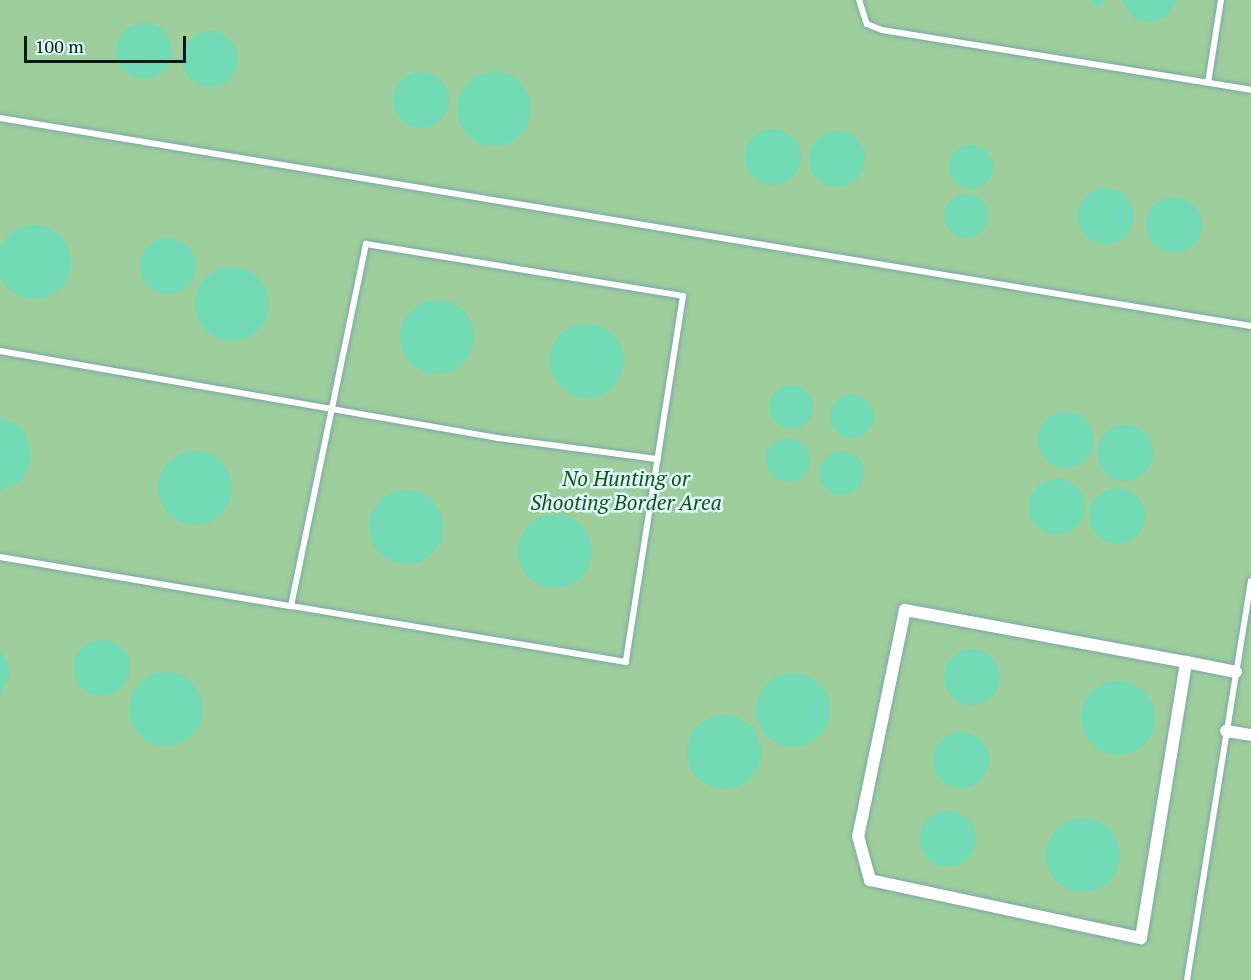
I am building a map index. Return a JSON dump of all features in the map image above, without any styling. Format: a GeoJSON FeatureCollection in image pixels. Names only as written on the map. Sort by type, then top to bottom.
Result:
{"type":"FeatureCollection","features":[{"type":"Feature","properties":{"kind":"street"},"geometry":{"type":"LineString","coordinates":[[1185,662],[1141,938],[870,880],[858,836],[906,610],[1185,662],[1236,672]]}},
{"type":"Feature","properties":{"kind":"street"},"geometry":{"type":"LineString","coordinates":[[1226,731],[1251,735]]}},
{"type":"Feature","properties":{"kind":"lane"},"geometry":{"type":"LineString","coordinates":[[859,0],[867,24],[882,30],[1251,90]]}},
{"type":"Feature","properties":{"kind":"lane"},"geometry":{"type":"LineString","coordinates":[[1208,83],[1221,0]]}},
{"type":"Feature","properties":{"kind":"lane"},"geometry":{"type":"LineString","coordinates":[[0,118],[1251,326]]}},
{"type":"Feature","properties":{"kind":"lane"},"geometry":{"type":"LineString","coordinates":[[0,557],[291,606],[626,662],[683,296],[366,244],[335,407],[291,606]]}},
{"type":"Feature","properties":{"kind":"lane"},"geometry":{"type":"LineString","coordinates":[[0,351],[335,407],[498,438],[658,459]]}},
{"type":"Feature","properties":{"kind":"lane"},"geometry":{"type":"LineString","coordinates":[[1187,980],[1251,581]]}},
{"type":"Feature","properties":{"kind":"green space","name":"No Hunting or Shooting Border Area"},"geometry":{"type":"Polygon","coordinates":[[[0,0],[1251,0],[1251,980],[0,980],[0,0]]]}},
{"type":"Feature","properties":{"kind":"building"},"geometry":{"type":"Polygon","coordinates":[[[1090,0],[1107,0],[1098,8],[1090,0]]]}},
{"type":"Feature","properties":{"kind":"building"},"geometry":{"type":"Polygon","coordinates":[[[1122,0],[1177,0],[1167,17],[1150,23],[1133,18],[1122,0]]]}},
{"type":"Feature","properties":{"kind":"building"},"geometry":{"type":"Polygon","coordinates":[[[144,23],[155,25],[164,31],[170,40],[172,51],[170,62],[164,71],[155,77],[144,79],[133,77],[124,71],[118,62],[116,51],[118,40],[124,31],[133,25],[144,23]]]}},
{"type":"Feature","properties":{"kind":"building"},"geometry":{"type":"Polygon","coordinates":[[[210,31],[221,33],[230,39],[236,48],[238,59],[236,70],[230,79],[221,85],[210,87],[199,85],[190,79],[184,70],[182,59],[184,48],[190,39],[199,33],[210,31]]]}},
{"type":"Feature","properties":{"kind":"building"},"geometry":{"type":"Polygon","coordinates":[[[421,72],[432,74],[441,80],[447,89],[449,100],[447,111],[441,120],[432,126],[421,128],[410,126],[401,120],[395,111],[393,100],[395,89],[401,80],[410,74],[421,72]]]}},
{"type":"Feature","properties":{"kind":"building"},"geometry":{"type":"Polygon","coordinates":[[[494,72],[515,78],[525,88],[531,109],[525,130],[515,140],[494,146],[473,140],[463,130],[457,109],[463,88],[473,78],[494,72]]]}},
{"type":"Feature","properties":{"kind":"building"},"geometry":{"type":"Polygon","coordinates":[[[773,129],[784,131],[793,137],[799,146],[801,157],[799,168],[793,177],[784,183],[773,185],[762,183],[753,177],[747,168],[745,157],[747,146],[753,137],[762,131],[773,129]]]}},
{"type":"Feature","properties":{"kind":"building"},"geometry":{"type":"Polygon","coordinates":[[[837,131],[848,133],[857,139],[863,148],[865,159],[863,170],[857,179],[848,185],[837,187],[826,185],[817,179],[811,170],[809,159],[811,148],[817,139],[826,133],[837,131]]]}},
{"type":"Feature","properties":{"kind":"building"},"geometry":{"type":"Polygon","coordinates":[[[971,145],[980,146],[987,151],[992,158],[992,176],[987,183],[980,188],[971,189],[962,188],[955,183],[950,176],[949,167],[950,158],[955,151],[962,146],[971,145]]]}},
{"type":"Feature","properties":{"kind":"building"},"geometry":{"type":"Polygon","coordinates":[[[1106,188],[1117,190],[1126,196],[1132,205],[1134,216],[1132,227],[1126,236],[1117,242],[1106,244],[1095,242],[1086,236],[1080,227],[1078,216],[1080,205],[1086,196],[1095,190],[1106,188]]]}},
{"type":"Feature","properties":{"kind":"building"},"geometry":{"type":"Polygon","coordinates":[[[966,194],[975,195],[982,200],[987,207],[987,225],[982,232],[975,237],[966,238],[957,237],[950,232],[945,225],[944,216],[945,207],[950,200],[957,195],[966,194]]]}},
{"type":"Feature","properties":{"kind":"building"},"geometry":{"type":"Polygon","coordinates":[[[1174,197],[1185,199],[1194,205],[1200,214],[1202,225],[1200,236],[1194,245],[1185,251],[1174,253],[1163,251],[1154,245],[1148,236],[1146,225],[1148,214],[1154,205],[1163,199],[1174,197]]]}},
{"type":"Feature","properties":{"kind":"building"},"geometry":{"type":"Polygon","coordinates":[[[34,225],[48,228],[60,236],[68,248],[71,262],[68,276],[60,288],[48,296],[34,299],[20,296],[8,288],[0,276],[-3,262],[0,248],[8,236],[20,228],[34,225]]]}},
{"type":"Feature","properties":{"kind":"building"},"geometry":{"type":"Polygon","coordinates":[[[168,238],[179,240],[188,246],[194,255],[196,266],[194,277],[188,286],[179,292],[168,294],[157,292],[148,286],[142,277],[140,266],[142,255],[148,246],[157,240],[168,238]]]}},
{"type":"Feature","properties":{"kind":"building"},"geometry":{"type":"Polygon","coordinates":[[[232,267],[253,273],[263,283],[269,304],[263,325],[253,335],[232,341],[211,335],[201,325],[195,304],[201,283],[211,273],[232,267]]]}},
{"type":"Feature","properties":{"kind":"building"},"geometry":{"type":"Polygon","coordinates":[[[437,300],[458,306],[468,316],[474,337],[468,358],[458,368],[437,374],[416,368],[406,358],[400,337],[406,316],[416,306],[437,300]]]}},
{"type":"Feature","properties":{"kind":"building"},"geometry":{"type":"Polygon","coordinates":[[[587,324],[608,330],[618,340],[624,361],[618,382],[608,392],[587,398],[566,392],[556,382],[550,361],[556,340],[566,330],[587,324]]]}},
{"type":"Feature","properties":{"kind":"building"},"geometry":{"type":"Polygon","coordinates":[[[791,385],[800,386],[807,391],[812,398],[812,416],[807,423],[800,428],[791,429],[782,428],[775,423],[770,416],[769,407],[770,398],[775,391],[782,386],[791,385]]]}},
{"type":"Feature","properties":{"kind":"building"},"geometry":{"type":"Polygon","coordinates":[[[852,394],[861,395],[868,400],[873,407],[873,425],[868,432],[861,437],[852,438],[843,437],[836,432],[831,425],[830,416],[831,407],[836,400],[843,395],[852,394]]]}},
{"type":"Feature","properties":{"kind":"building"},"geometry":{"type":"Polygon","coordinates":[[[1066,412],[1077,414],[1086,420],[1092,429],[1094,440],[1092,451],[1086,460],[1077,466],[1066,468],[1055,466],[1046,460],[1040,451],[1038,440],[1040,429],[1046,420],[1055,414],[1066,412]]]}},
{"type":"Feature","properties":{"kind":"building"},"geometry":{"type":"Polygon","coordinates":[[[0,418],[18,425],[26,434],[32,458],[22,481],[0,492],[0,418]]]}},
{"type":"Feature","properties":{"kind":"building"},"geometry":{"type":"Polygon","coordinates":[[[1125,425],[1136,427],[1145,433],[1151,442],[1153,453],[1151,464],[1145,473],[1136,479],[1125,481],[1114,479],[1105,473],[1099,464],[1097,453],[1099,442],[1105,433],[1114,427],[1125,425]]]}},
{"type":"Feature","properties":{"kind":"building"},"geometry":{"type":"Polygon","coordinates":[[[788,438],[797,439],[804,444],[809,451],[809,469],[804,476],[797,481],[788,482],[779,481],[772,476],[767,469],[766,460],[767,451],[772,444],[779,439],[788,438]]]}},
{"type":"Feature","properties":{"kind":"building"},"geometry":{"type":"Polygon","coordinates":[[[195,451],[216,457],[226,467],[232,488],[226,509],[216,519],[195,525],[174,519],[164,509],[158,488],[164,467],[174,457],[195,451]]]}},
{"type":"Feature","properties":{"kind":"building"},"geometry":{"type":"Polygon","coordinates":[[[842,451],[851,452],[858,457],[863,464],[863,482],[858,489],[851,494],[842,495],[833,494],[826,489],[821,482],[820,473],[821,464],[826,457],[833,452],[842,451]]]}},
{"type":"Feature","properties":{"kind":"building"},"geometry":{"type":"Polygon","coordinates":[[[1057,479],[1068,481],[1077,487],[1083,496],[1085,507],[1083,518],[1077,527],[1068,533],[1057,535],[1046,533],[1037,527],[1031,518],[1029,507],[1031,496],[1037,487],[1046,481],[1057,479]]]}},
{"type":"Feature","properties":{"kind":"building"},"geometry":{"type":"Polygon","coordinates":[[[1117,488],[1128,490],[1137,496],[1143,505],[1145,516],[1143,527],[1137,536],[1128,542],[1117,544],[1106,542],[1097,536],[1091,527],[1089,516],[1091,505],[1097,496],[1106,490],[1117,488]]]}},
{"type":"Feature","properties":{"kind":"building"},"geometry":{"type":"Polygon","coordinates":[[[406,490],[427,496],[437,506],[443,527],[437,548],[427,558],[406,564],[385,558],[375,548],[369,527],[375,506],[385,496],[406,490]]]}},
{"type":"Feature","properties":{"kind":"building"},"geometry":{"type":"Polygon","coordinates":[[[555,514],[576,520],[586,530],[592,551],[586,572],[576,582],[555,588],[534,582],[524,572],[518,551],[524,530],[534,520],[555,514]]]}},
{"type":"Feature","properties":{"kind":"building"},"geometry":{"type":"Polygon","coordinates":[[[102,640],[113,642],[122,648],[128,657],[130,668],[128,679],[122,688],[113,694],[102,696],[91,694],[82,688],[76,679],[74,668],[76,657],[82,648],[91,642],[102,640]]]}},
{"type":"Feature","properties":{"kind":"building"},"geometry":{"type":"Polygon","coordinates":[[[972,649],[983,651],[992,657],[998,666],[1000,677],[998,688],[992,697],[983,703],[972,705],[961,703],[952,697],[946,688],[944,677],[946,666],[952,657],[961,651],[972,649]]]}},
{"type":"Feature","properties":{"kind":"building"},"geometry":{"type":"Polygon","coordinates":[[[0,650],[8,664],[9,677],[0,697],[0,650]]]}},
{"type":"Feature","properties":{"kind":"building"},"geometry":{"type":"Polygon","coordinates":[[[166,672],[187,678],[197,688],[203,709],[197,730],[187,740],[166,746],[145,740],[135,730],[129,709],[135,688],[145,678],[166,672]]]}},
{"type":"Feature","properties":{"kind":"building"},"geometry":{"type":"Polygon","coordinates":[[[793,673],[814,679],[824,689],[830,710],[824,731],[814,741],[793,747],[772,741],[762,731],[756,710],[762,689],[772,679],[793,673]]]}},
{"type":"Feature","properties":{"kind":"building"},"geometry":{"type":"Polygon","coordinates":[[[1118,681],[1139,687],[1149,697],[1155,718],[1149,739],[1139,749],[1118,755],[1097,749],[1087,739],[1081,718],[1087,697],[1097,687],[1118,681]]]}},
{"type":"Feature","properties":{"kind":"building"},"geometry":{"type":"Polygon","coordinates":[[[724,715],[745,721],[755,731],[761,752],[755,773],[745,783],[724,789],[703,783],[693,773],[687,752],[693,731],[703,721],[724,715]]]}},
{"type":"Feature","properties":{"kind":"building"},"geometry":{"type":"Polygon","coordinates":[[[961,732],[972,734],[981,740],[987,749],[989,760],[987,771],[981,780],[972,786],[961,788],[950,786],[941,780],[935,771],[933,760],[935,749],[941,740],[950,734],[961,732]]]}},
{"type":"Feature","properties":{"kind":"building"},"geometry":{"type":"Polygon","coordinates":[[[948,811],[959,813],[968,819],[974,828],[976,839],[974,850],[968,859],[959,865],[948,867],[937,865],[928,859],[922,850],[920,839],[922,828],[928,819],[937,813],[948,811]]]}},
{"type":"Feature","properties":{"kind":"building"},"geometry":{"type":"Polygon","coordinates":[[[1083,818],[1104,824],[1114,834],[1120,855],[1114,876],[1104,886],[1083,892],[1062,886],[1052,876],[1046,855],[1052,834],[1062,824],[1083,818]]]}}]}
